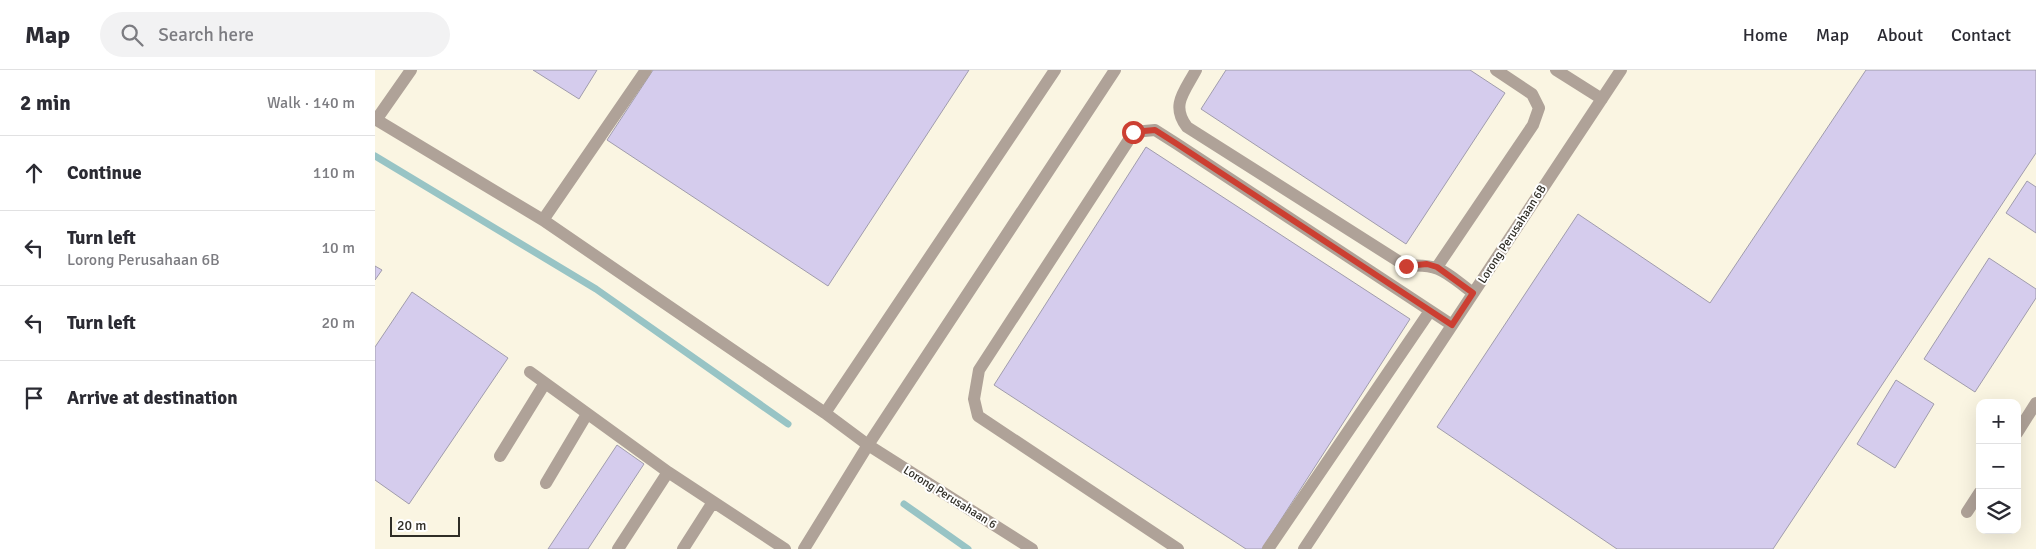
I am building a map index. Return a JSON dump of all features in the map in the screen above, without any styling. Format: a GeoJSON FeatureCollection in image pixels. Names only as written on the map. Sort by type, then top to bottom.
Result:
{"type":"FeatureCollection","features":[{"type":"Feature","properties":{"kind":"street"},"geometry":{"type":"LineString","coordinates":[[376,120],[411,70]]}},
{"type":"Feature","properties":{"kind":"street"},"geometry":{"type":"LineString","coordinates":[[543,220],[646,70]]}},
{"type":"Feature","properties":{"kind":"street"},"geometry":{"type":"LineString","coordinates":[[825,413],[1055,70]]}},
{"type":"Feature","properties":{"kind":"street"},"geometry":{"type":"LineString","coordinates":[[803,549],[868,445],[1115,70]]}},
{"type":"Feature","properties":{"kind":"street"},"geometry":{"type":"LineString","coordinates":[[1196,70],[1179,102],[1178,116],[1187,127],[1406,266],[1427,264],[1437,267],[1473,293]]}},
{"type":"Feature","properties":{"kind":"street"},"geometry":{"type":"LineString","coordinates":[[1437,267],[1533,125],[1539,108],[1532,94],[1496,70]]}},
{"type":"Feature","properties":{"kind":"street"},"geometry":{"type":"LineString","coordinates":[[1556,70],[1602,99]]}},
{"type":"Feature","properties":{"kind":"street","name":"Lorong Perusahaan 6B"},"geometry":{"type":"LineString","coordinates":[[1304,549],[1621,70]]}},
{"type":"Feature","properties":{"kind":"street","name":"Lorong Perusahaan 6"},"geometry":{"type":"LineString","coordinates":[[376,120],[543,220],[825,413],[868,445],[1032,549]]}},
{"type":"Feature","properties":{"kind":"street"},"geometry":{"type":"LineString","coordinates":[[1178,549],[978,416],[974,399],[979,370],[1133,132],[1155,130],[1452,325]]}},
{"type":"Feature","properties":{"kind":"street"},"geometry":{"type":"LineString","coordinates":[[1268,549],[1430,311]]}},
{"type":"Feature","properties":{"kind":"street"},"geometry":{"type":"LineString","coordinates":[[530,372],[668,472],[785,549]]}},
{"type":"Feature","properties":{"kind":"street"},"geometry":{"type":"LineString","coordinates":[[501,456],[545,383]]}},
{"type":"Feature","properties":{"kind":"street"},"geometry":{"type":"LineString","coordinates":[[2021,427],[2036,403]]}},
{"type":"Feature","properties":{"kind":"street"},"geometry":{"type":"LineString","coordinates":[[545,483],[587,414]]}},
{"type":"Feature","properties":{"kind":"street"},"geometry":{"type":"LineString","coordinates":[[618,549],[668,472]]}},
{"type":"Feature","properties":{"kind":"street"},"geometry":{"type":"LineString","coordinates":[[1967,512],[1976,498]]}},
{"type":"Feature","properties":{"kind":"street"},"geometry":{"type":"LineString","coordinates":[[683,549],[713,502]]}},
{"type":"Feature","properties":{"kind":"building"},"geometry":{"type":"Polygon","coordinates":[[[533,70],[597,70],[579,99],[533,70]]]}},
{"type":"Feature","properties":{"kind":"building"},"geometry":{"type":"Polygon","coordinates":[[[653,70],[969,70],[828,286],[607,140],[653,70]]]}},
{"type":"Feature","properties":{"kind":"building"},"geometry":{"type":"Polygon","coordinates":[[[1226,70],[1470,70],[1505,93],[1406,244],[1201,109],[1226,70]]]}},
{"type":"Feature","properties":{"kind":"building"},"geometry":{"type":"Polygon","coordinates":[[[1866,70],[2036,70],[2036,153],[1773,549],[1617,549],[1437,427],[1578,214],[1710,303],[1866,70]]]}},
{"type":"Feature","properties":{"kind":"building"},"geometry":{"type":"Polygon","coordinates":[[[1146,147],[1410,319],[1262,549],[1246,549],[994,385],[1146,147]]]}},
{"type":"Feature","properties":{"kind":"building"},"geometry":{"type":"Polygon","coordinates":[[[2027,181],[2036,187],[2036,233],[2006,213],[2027,181]]]}},
{"type":"Feature","properties":{"kind":"building"},"geometry":{"type":"Polygon","coordinates":[[[1989,258],[2036,289],[2036,298],[1975,392],[1924,359],[1989,258]]]}},
{"type":"Feature","properties":{"kind":"building"},"geometry":{"type":"Polygon","coordinates":[[[375,266],[382,270],[375,280],[375,266]]]}},
{"type":"Feature","properties":{"kind":"building"},"geometry":{"type":"Polygon","coordinates":[[[412,292],[508,358],[409,504],[375,480],[375,347],[412,292]]]}},
{"type":"Feature","properties":{"kind":"building"},"geometry":{"type":"Polygon","coordinates":[[[1896,380],[1934,404],[1895,468],[1857,444],[1896,380]]]}},
{"type":"Feature","properties":{"kind":"building"},"geometry":{"type":"Polygon","coordinates":[[[617,445],[644,464],[588,549],[548,549],[617,445]]]}},
{"type":"Feature","properties":{"kind":"waterway"},"geometry":{"type":"LineString","coordinates":[[375,156],[596,289],[788,424]]}},
{"type":"Feature","properties":{"kind":"waterway"},"geometry":{"type":"LineString","coordinates":[[904,504],[968,549]]}},
{"type":"Feature","properties":{"kind":"route"},"geometry":{"type":"LineString","coordinates":[[1133,132],[1155,130],[1452,325],[1473,293],[1437,267],[1427,264],[1406,266]]}}]}
